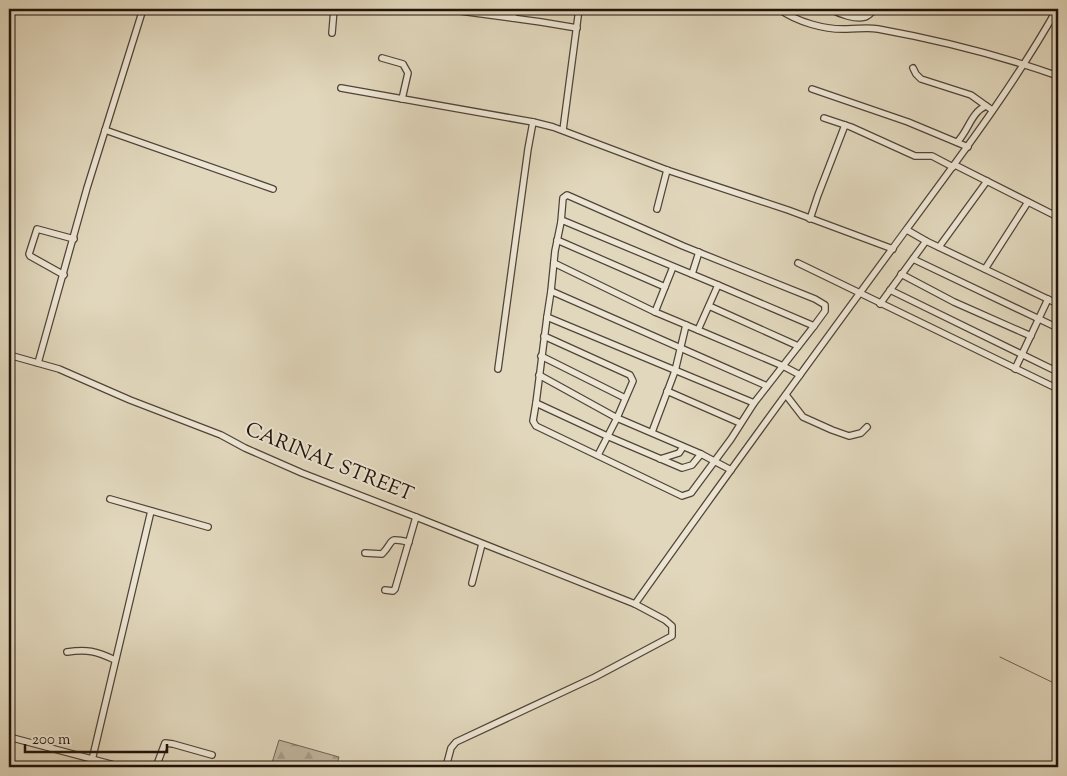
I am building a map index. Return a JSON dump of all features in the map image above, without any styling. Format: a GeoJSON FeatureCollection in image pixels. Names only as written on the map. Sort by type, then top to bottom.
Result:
{"type":"FeatureCollection","features":[{"type":"Feature","properties":{"kind":"street"},"geometry":{"type":"LineString","coordinates":[[38,363],[143,9]]}},
{"type":"Feature","properties":{"kind":"street"},"geometry":{"type":"LineString","coordinates":[[332,33],[334,9]]}},
{"type":"Feature","properties":{"kind":"street"},"geometry":{"type":"LineString","coordinates":[[445,9],[464,10],[577,28]]}},
{"type":"Feature","properties":{"kind":"street"},"geometry":{"type":"LineString","coordinates":[[513,18],[514,9]]}},
{"type":"Feature","properties":{"kind":"street"},"geometry":{"type":"LineString","coordinates":[[563,130],[579,9]]}},
{"type":"Feature","properties":{"kind":"street"},"geometry":{"type":"LineString","coordinates":[[779,9],[801,21],[836,29],[874,28],[946,42],[1025,64],[1058,76]]}},
{"type":"Feature","properties":{"kind":"street"},"geometry":{"type":"LineString","coordinates":[[831,9],[842,14],[860,17],[869,16],[875,9]]}},
{"type":"Feature","properties":{"kind":"street"},"geometry":{"type":"LineString","coordinates":[[635,604],[800,375],[968,147],[1025,64],[1057,9]]}},
{"type":"Feature","properties":{"kind":"street"},"geometry":{"type":"LineString","coordinates":[[382,58],[403,64],[408,73],[402,99]]}},
{"type":"Feature","properties":{"kind":"street"},"geometry":{"type":"LineString","coordinates":[[914,68],[916,74],[921,79],[971,95],[992,110]]}},
{"type":"Feature","properties":{"kind":"street"},"geometry":{"type":"LineString","coordinates":[[340,88],[533,122],[563,130],[667,170],[788,210],[893,249]]}},
{"type":"Feature","properties":{"kind":"street"},"geometry":{"type":"LineString","coordinates":[[812,89],[908,122],[968,147]]}},
{"type":"Feature","properties":{"kind":"street"},"geometry":{"type":"LineString","coordinates":[[957,142],[962,138],[965,130],[980,110],[986,106]]}},
{"type":"Feature","properties":{"kind":"street"},"geometry":{"type":"LineString","coordinates":[[824,118],[915,156],[932,156],[1058,217]]}},
{"type":"Feature","properties":{"kind":"street"},"geometry":{"type":"LineString","coordinates":[[498,369],[533,122]]}},
{"type":"Feature","properties":{"kind":"street"},"geometry":{"type":"LineString","coordinates":[[810,219],[845,126]]}},
{"type":"Feature","properties":{"kind":"street"},"geometry":{"type":"LineString","coordinates":[[106,130],[273,189]]}},
{"type":"Feature","properties":{"kind":"street"},"geometry":{"type":"LineString","coordinates":[[657,209],[667,170]]}},
{"type":"Feature","properties":{"kind":"street"},"geometry":{"type":"LineString","coordinates":[[939,248],[987,181]]}},
{"type":"Feature","properties":{"kind":"street"},"geometry":{"type":"LineString","coordinates":[[567,196],[815,299],[825,305],[825,311],[754,402],[715,461],[691,493],[682,496],[536,426],[533,421],[557,240],[563,198],[567,196]]}},
{"type":"Feature","properties":{"kind":"street"},"geometry":{"type":"LineString","coordinates":[[985,269],[1028,202]]}},
{"type":"Feature","properties":{"kind":"street"},"geometry":{"type":"LineString","coordinates":[[561,222],[566,221],[814,326]]}},
{"type":"Feature","properties":{"kind":"street"},"geometry":{"type":"LineString","coordinates":[[64,275],[29,254],[37,229],[74,239]]}},
{"type":"Feature","properties":{"kind":"street"},"geometry":{"type":"LineString","coordinates":[[907,230],[939,248],[1058,304]]}},
{"type":"Feature","properties":{"kind":"street"},"geometry":{"type":"LineString","coordinates":[[557,240],[665,287]]}},
{"type":"Feature","properties":{"kind":"street"},"geometry":{"type":"LineString","coordinates":[[880,304],[926,241]]}},
{"type":"Feature","properties":{"kind":"street"},"geometry":{"type":"LineString","coordinates":[[692,274],[699,252]]}},
{"type":"Feature","properties":{"kind":"street"},"geometry":{"type":"LineString","coordinates":[[913,259],[1058,328]]}},
{"type":"Feature","properties":{"kind":"street"},"geometry":{"type":"LineString","coordinates":[[554,263],[655,312],[800,375]]}},
{"type":"Feature","properties":{"kind":"street"},"geometry":{"type":"LineString","coordinates":[[798,263],[1058,389]]}},
{"type":"Feature","properties":{"kind":"street"},"geometry":{"type":"LineString","coordinates":[[655,312],[673,267]]}},
{"type":"Feature","properties":{"kind":"street"},"geometry":{"type":"LineString","coordinates":[[901,274],[954,302],[1031,336]]}},
{"type":"Feature","properties":{"kind":"street"},"geometry":{"type":"LineString","coordinates":[[698,330],[718,285]]}},
{"type":"Feature","properties":{"kind":"street"},"geometry":{"type":"LineString","coordinates":[[890,290],[1056,370],[1058,359]]}},
{"type":"Feature","properties":{"kind":"street"},"geometry":{"type":"LineString","coordinates":[[550,291],[767,386]]}},
{"type":"Feature","properties":{"kind":"street"},"geometry":{"type":"LineString","coordinates":[[1015,369],[1048,299]]}},
{"type":"Feature","properties":{"kind":"street"},"geometry":{"type":"LineString","coordinates":[[709,306],[798,346]]}},
{"type":"Feature","properties":{"kind":"street"},"geometry":{"type":"LineString","coordinates":[[547,317],[754,402]]}},
{"type":"Feature","properties":{"kind":"street"},"geometry":{"type":"LineString","coordinates":[[652,432],[675,371],[686,325]]}},
{"type":"Feature","properties":{"kind":"street"},"geometry":{"type":"LineString","coordinates":[[544,336],[630,375],[633,381],[598,455]]}},
{"type":"Feature","properties":{"kind":"street","name":"CARINAL STREET"},"geometry":{"type":"LineString","coordinates":[[9,355],[59,369],[130,400],[220,435],[302,473],[416,516],[635,604],[665,620],[672,626],[673,633],[670,638],[595,677],[456,742],[451,748],[446,767]]}},
{"type":"Feature","properties":{"kind":"street"},"geometry":{"type":"LineString","coordinates":[[541,356],[626,398]]}},
{"type":"Feature","properties":{"kind":"street"},"geometry":{"type":"LineString","coordinates":[[539,375],[617,418],[701,454],[731,470]]}},
{"type":"Feature","properties":{"kind":"street"},"geometry":{"type":"LineString","coordinates":[[667,391],[740,423]]}},
{"type":"Feature","properties":{"kind":"street"},"geometry":{"type":"LineString","coordinates":[[786,395],[804,418],[832,430],[849,436],[861,433],[867,427]]}},
{"type":"Feature","properties":{"kind":"street"},"geometry":{"type":"LineString","coordinates":[[536,403],[682,468],[686,468],[695,462],[701,454]]}},
{"type":"Feature","properties":{"kind":"street"},"geometry":{"type":"LineString","coordinates":[[660,459],[679,453],[682,447]]}},
{"type":"Feature","properties":{"kind":"street"},"geometry":{"type":"LineString","coordinates":[[110,499],[208,527]]}},
{"type":"Feature","properties":{"kind":"street"},"geometry":{"type":"LineString","coordinates":[[92,760],[151,511]]}},
{"type":"Feature","properties":{"kind":"street"},"geometry":{"type":"LineString","coordinates":[[385,590],[393,592],[395,589],[416,516]]}},
{"type":"Feature","properties":{"kind":"street"},"geometry":{"type":"LineString","coordinates":[[366,553],[382,554],[392,540],[409,542]]}},
{"type":"Feature","properties":{"kind":"street"},"geometry":{"type":"LineString","coordinates":[[472,583],[482,544]]}},
{"type":"Feature","properties":{"kind":"street"},"geometry":{"type":"LineString","coordinates":[[66,652],[88,650],[115,660]]}},
{"type":"Feature","properties":{"kind":"street"},"geometry":{"type":"LineString","coordinates":[[9,737],[122,767]]}},
{"type":"Feature","properties":{"kind":"street"},"geometry":{"type":"LineString","coordinates":[[156,767],[164,743],[212,755]]}},
{"type":"Feature","properties":{"kind":"green space"},"geometry":{"type":"Polygon","coordinates":[[[279,740],[339,757],[336,767],[258,767],[259,765],[271,766],[279,740]]]}},
{"type":"Feature","properties":{"kind":"waterway"},"geometry":{"type":"LineString","coordinates":[[1000,657],[1058,685]]}}]}
